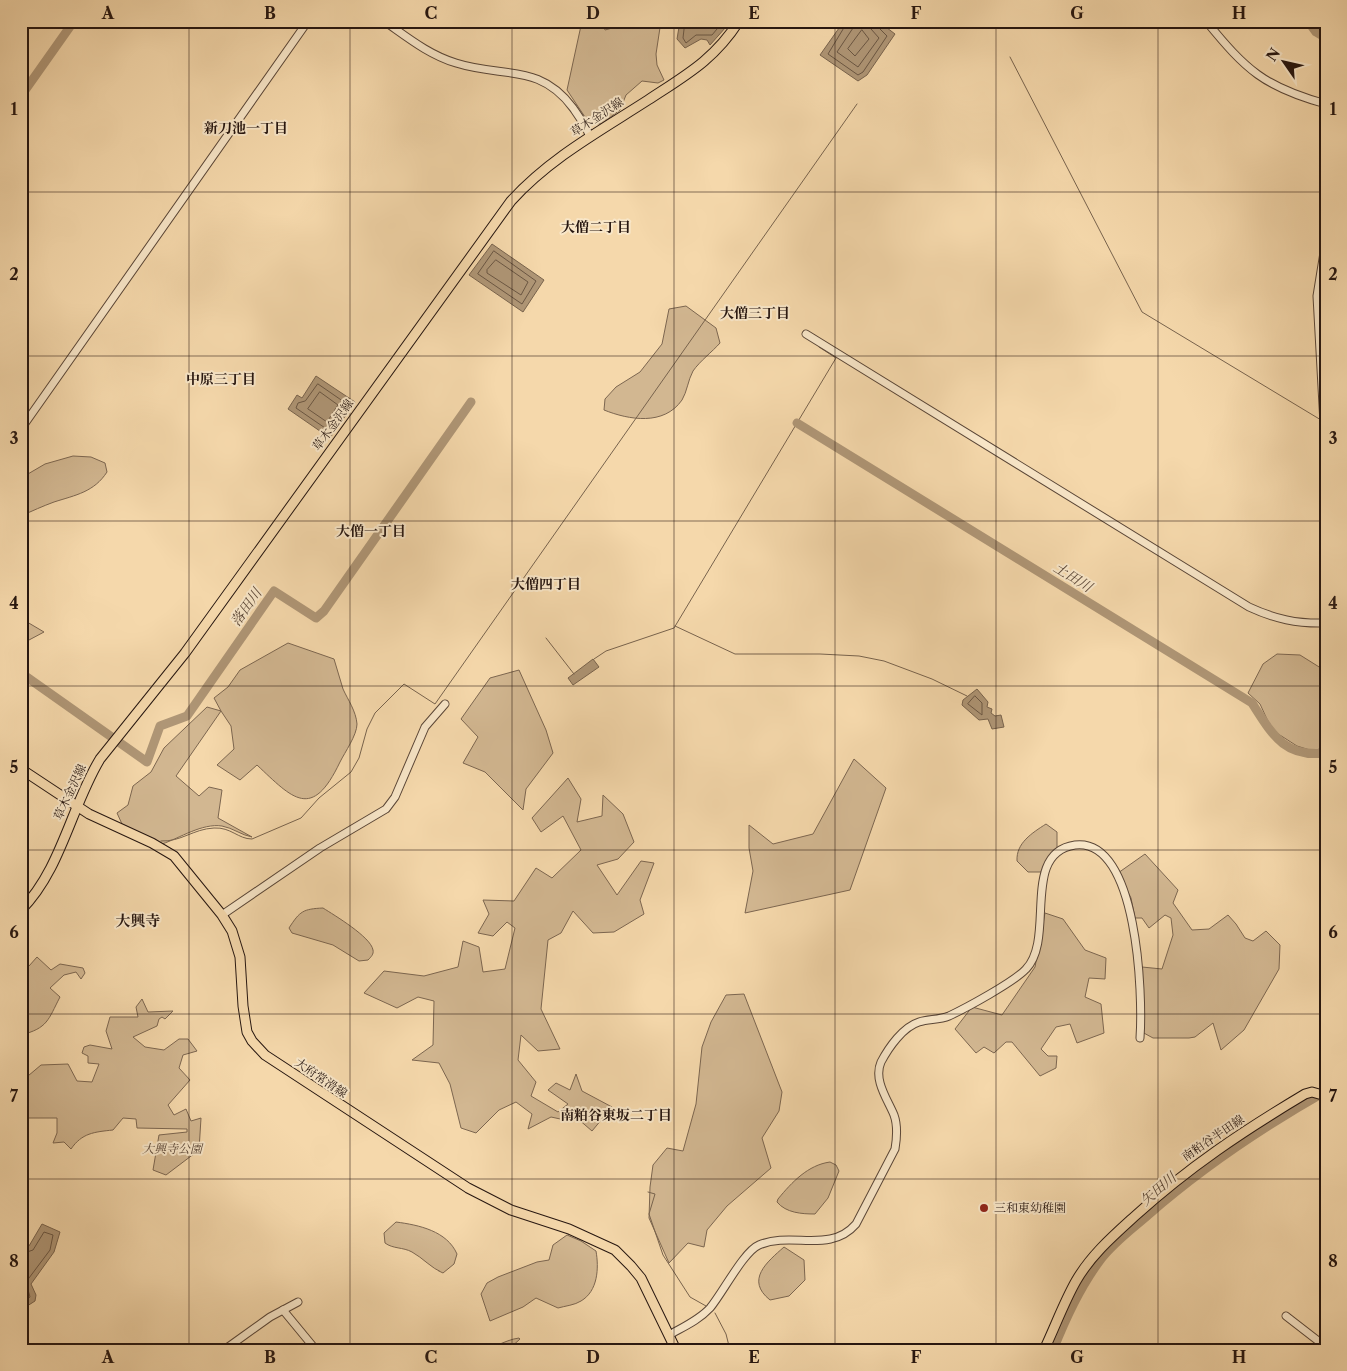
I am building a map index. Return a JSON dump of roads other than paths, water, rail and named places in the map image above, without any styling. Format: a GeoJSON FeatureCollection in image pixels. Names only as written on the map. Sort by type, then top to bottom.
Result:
{"type":"FeatureCollection","features":[{"type":"Feature","properties":{"kind":"main road","name":"草木金沢線"},"geometry":{"type":"LineString","coordinates":[[21,910],[40,888],[100,760],[185,653],[511,201],[549,164],[703,64],[726,41],[739,21]]}},
{"type":"Feature","properties":{"kind":"main road","name":"大府常滑線"},"geometry":{"type":"LineString","coordinates":[[21,769],[77,806],[174,856],[222,915],[232,932],[240,957],[243,1006],[247,1032],[252,1041],[266,1055],[468,1188],[512,1210],[569,1229],[615,1250],[641,1278],[676,1350]]}},
{"type":"Feature","properties":{"kind":"main road","name":"南粕谷半田線"},"geometry":{"type":"LineString","coordinates":[[1044,1350],[1076,1281],[1105,1243],[1176,1179],[1203,1158],[1305,1094],[1312,1092],[1325,1096]]}},
{"type":"Feature","properties":{"kind":"street"},"geometry":{"type":"LineString","coordinates":[[21,429],[308,21]]}},
{"type":"Feature","properties":{"kind":"street"},"geometry":{"type":"LineString","coordinates":[[384,21],[442,58],[457,64],[545,80],[566,99],[587,126],[590,138]]}},
{"type":"Feature","properties":{"kind":"street"},"geometry":{"type":"LineString","coordinates":[[1206,21],[1249,69],[1266,82],[1286,92],[1326,104]]}},
{"type":"Feature","properties":{"kind":"street"},"geometry":{"type":"LineString","coordinates":[[1326,240],[1317,296],[1326,460]]}},
{"type":"Feature","properties":{"kind":"street"},"geometry":{"type":"LineString","coordinates":[[806,334],[1249,607],[1270,617],[1287,621],[1326,623]]}},
{"type":"Feature","properties":{"kind":"street"},"geometry":{"type":"LineString","coordinates":[[222,915],[320,848],[386,808],[395,798],[412,754],[427,724],[445,704]]}},
{"type":"Feature","properties":{"kind":"street"},"geometry":{"type":"LineString","coordinates":[[669,1336],[702,1315],[746,1257],[758,1246],[774,1242],[828,1241],[849,1232],[856,1224],[895,1149],[897,1138],[894,1116],[880,1081],[880,1063],[899,1036],[910,1026],[919,1022],[950,1016],[1000,988],[1027,969],[1038,949],[1045,870],[1053,857],[1066,848],[1075,845],[1088,846],[1106,856],[1128,900],[1135,935],[1138,966],[1140,1038]]}},
{"type":"Feature","properties":{"kind":"street"},"geometry":{"type":"LineString","coordinates":[[224,1350],[298,1302]]}},
{"type":"Feature","properties":{"kind":"street"},"geometry":{"type":"LineString","coordinates":[[283,1310],[316,1350]]}},
{"type":"Feature","properties":{"kind":"street"},"geometry":{"type":"LineString","coordinates":[[1286,1316],[1326,1347]]}},
{"type":"Feature","properties":{"kind":"water"},"geometry":{"type":"Polygon","coordinates":[[[680,21],[719,21],[726,27],[710,45],[707,40],[701,39],[685,48],[677,39],[680,21]]]}},
{"type":"Feature","properties":{"kind":"water"},"geometry":{"type":"Polygon","coordinates":[[[844,21],[878,21],[895,34],[867,75],[858,81],[820,55],[844,21]]]}},
{"type":"Feature","properties":{"kind":"water"},"geometry":{"type":"Polygon","coordinates":[[[492,244],[544,280],[523,312],[469,275],[492,244]]]}},
{"type":"Feature","properties":{"kind":"water"},"geometry":{"type":"Polygon","coordinates":[[[316,376],[355,402],[330,438],[288,409],[297,395],[302,398],[316,376]]]}},
{"type":"Feature","properties":{"kind":"water"},"geometry":{"type":"Polygon","coordinates":[[[593,659],[599,667],[573,685],[568,678],[593,659]]]}},
{"type":"Feature","properties":{"kind":"water"},"geometry":{"type":"Polygon","coordinates":[[[977,689],[988,702],[987,707],[992,709],[991,713],[995,716],[1001,715],[1004,727],[992,729],[988,719],[979,720],[962,705],[963,700],[977,689]]]}},
{"type":"Feature","properties":{"kind":"water"},"geometry":{"type":"Polygon","coordinates":[[[42,1224],[60,1232],[54,1252],[31,1284],[36,1295],[35,1301],[21,1310],[21,1250],[29,1246],[42,1224]]]}},
{"type":"Feature","properties":{"kind":"waterway"},"geometry":{"type":"LineString","coordinates":[[21,96],[74,21]]}},
{"type":"Feature","properties":{"kind":"waterway","name":"矢田川"},"geometry":{"type":"LineString","coordinates":[[1308,21],[1316,32],[1326,38]]}},
{"type":"Feature","properties":{"kind":"waterway"},"geometry":{"type":"LineString","coordinates":[[1010,57],[1142,312],[1321,420]]}},
{"type":"Feature","properties":{"kind":"waterway"},"geometry":{"type":"LineString","coordinates":[[161,841],[175,840],[214,828],[225,829],[252,839],[301,818],[319,798],[351,772],[359,758],[367,729],[375,713],[404,684],[435,704],[857,104]]}},
{"type":"Feature","properties":{"kind":"waterway"},"geometry":{"type":"LineString","coordinates":[[594,659],[606,651],[674,628],[836,358],[819,347]]}},
{"type":"Feature","properties":{"kind":"waterway","name":"落田川"},"geometry":{"type":"LineString","coordinates":[[21,673],[147,762],[160,726],[187,716],[274,591],[316,618],[324,611],[471,402]]}},
{"type":"Feature","properties":{"kind":"waterway","name":"土田川"},"geometry":{"type":"LineString","coordinates":[[797,423],[1252,703],[1273,734],[1289,748],[1312,754],[1326,753]]}},
{"type":"Feature","properties":{"kind":"waterway"},"geometry":{"type":"LineString","coordinates":[[1322,564],[1326,621]]}},
{"type":"Feature","properties":{"kind":"waterway"},"geometry":{"type":"LineString","coordinates":[[1326,625],[1326,642]]}},
{"type":"Feature","properties":{"kind":"waterway"},"geometry":{"type":"LineString","coordinates":[[675,626],[735,654],[820,654],[859,656],[884,661],[932,679],[967,696]]}},
{"type":"Feature","properties":{"kind":"waterway"},"geometry":{"type":"LineString","coordinates":[[546,638],[574,674]]}},
{"type":"Feature","properties":{"kind":"waterway","name":"矢田川"},"geometry":{"type":"LineString","coordinates":[[1053,1350],[1068,1315],[1086,1281],[1101,1259],[1117,1241],[1212,1164],[1279,1119],[1326,1091]]}},
{"type":"Feature","properties":{"kind":"waterway"},"geometry":{"type":"LineString","coordinates":[[648,1192],[655,1194],[649,1214],[663,1255],[690,1297],[706,1306]]}},
{"type":"Feature","properties":{"kind":"waterway"},"geometry":{"type":"LineString","coordinates":[[715,1313],[726,1334],[730,1350]]}},
{"type":"Feature","properties":{"kind":"place","name":"三和東幼稚園"},"geometry":{"type":"Point","coordinates":[984,1208]}},
{"type":"Feature","properties":{"kind":"district","name":"新刀池一丁目"},"geometry":{"type":"Point","coordinates":[246,128]}},
{"type":"Feature","properties":{"kind":"district","name":"大僧二丁目"},"geometry":{"type":"Point","coordinates":[596,227]}},
{"type":"Feature","properties":{"kind":"district","name":"大僧三丁目"},"geometry":{"type":"Point","coordinates":[755,313]}},
{"type":"Feature","properties":{"kind":"district","name":"中原三丁目"},"geometry":{"type":"Point","coordinates":[221,379]}},
{"type":"Feature","properties":{"kind":"district","name":"大僧一丁目"},"geometry":{"type":"Point","coordinates":[371,531]}},
{"type":"Feature","properties":{"kind":"district","name":"大僧四丁目"},"geometry":{"type":"Point","coordinates":[546,584]}},
{"type":"Feature","properties":{"kind":"district","name":"大興寺"},"geometry":{"type":"Point","coordinates":[138,921]}},
{"type":"Feature","properties":{"kind":"district","name":"南粕谷東坂二丁目"},"geometry":{"type":"Point","coordinates":[616,1115]}},
{"type":"Feature","properties":{"kind":"park label","name":"大興寺公園"},"geometry":{"type":"Point","coordinates":[172,1149]}}]}
